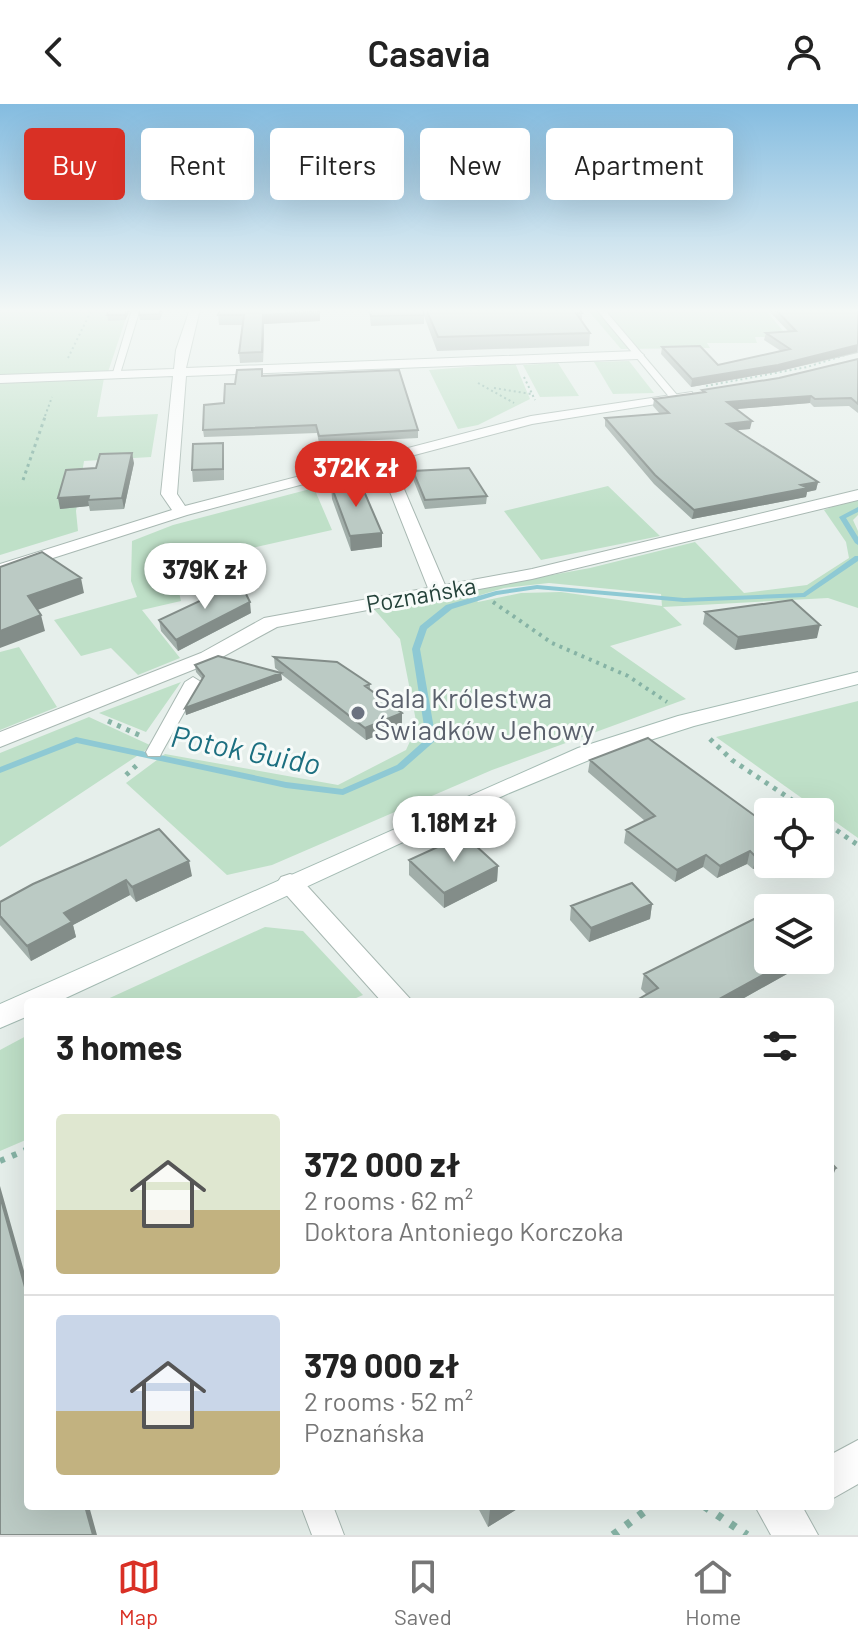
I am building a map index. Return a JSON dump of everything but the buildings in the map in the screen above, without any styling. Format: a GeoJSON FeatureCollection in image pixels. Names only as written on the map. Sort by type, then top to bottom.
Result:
{"type":"FeatureCollection","features":[{"type":"Feature","properties":{"kind":"street"},"geometry":{"type":"LineString","coordinates":[[0,379],[74,376]]}},
{"type":"Feature","properties":{"kind":"street"},"geometry":{"type":"LineString","coordinates":[[181,376],[169,494],[181,512]]}},
{"type":"Feature","properties":{"kind":"street"},"geometry":{"type":"LineString","coordinates":[[0,570],[181,512],[531,420],[699,393]]}},
{"type":"Feature","properties":{"kind":"street"},"geometry":{"type":"LineString","coordinates":[[384,459],[438,590]]}},
{"type":"Feature","properties":{"kind":"street","name":"Poznańska"},"geometry":{"type":"LineString","coordinates":[[0,740],[208,657],[271,622],[532,574],[858,495]]}},
{"type":"Feature","properties":{"kind":"street"},"geometry":{"type":"LineString","coordinates":[[38,998],[499,789],[586,753],[858,678]]}},
{"type":"Feature","properties":{"kind":"street"},"geometry":{"type":"LineString","coordinates":[[290,883],[395,998]]}},
{"type":"Feature","properties":{"kind":"street"},"geometry":{"type":"LineString","coordinates":[[0,1017],[24,1005]]}},
{"type":"Feature","properties":{"kind":"street"},"geometry":{"type":"LineString","coordinates":[[834,1476],[858,1460]]}},
{"type":"Feature","properties":{"kind":"lane"},"geometry":{"type":"LineString","coordinates":[[656,376],[674,397]]}},
{"type":"Feature","properties":{"kind":"lane"},"geometry":{"type":"LineString","coordinates":[[156,748],[193,682]]}},
{"type":"Feature","properties":{"kind":"lane"},"geometry":{"type":"LineString","coordinates":[[319,1510],[328,1535]]}},
{"type":"Feature","properties":{"kind":"path"},"geometry":{"type":"LineString","coordinates":[[492,388],[532,394]]}},
{"type":"Feature","properties":{"kind":"path"},"geometry":{"type":"LineString","coordinates":[[495,604],[562,648],[614,666],[649,686],[732,760],[789,798]]}},
{"type":"Feature","properties":{"kind":"path"},"geometry":{"type":"LineString","coordinates":[[103,719],[156,748]]}},
{"type":"Feature","properties":{"kind":"path"},"geometry":{"type":"LineString","coordinates":[[834,829],[858,845]]}},
{"type":"Feature","properties":{"kind":"path"},"geometry":{"type":"LineString","coordinates":[[0,1161],[24,1151]]}},
{"type":"Feature","properties":{"kind":"path"},"geometry":{"type":"LineString","coordinates":[[613,1535],[647,1510]]}},
{"type":"Feature","properties":{"kind":"path"},"geometry":{"type":"LineString","coordinates":[[727,1510],[779,1519]]}},
{"type":"Feature","properties":{"kind":"green space"},"geometry":{"type":"Polygon","coordinates":[[[432,376],[520,376],[530,399],[478,425],[458,429],[432,376]]]}},
{"type":"Feature","properties":{"kind":"green space"},"geometry":{"type":"Polygon","coordinates":[[[529,376],[566,376],[579,396],[540,397],[529,376]]]}},
{"type":"Feature","properties":{"kind":"green space"},"geometry":{"type":"Polygon","coordinates":[[[602,376],[641,376],[654,393],[613,394],[602,376]]]}},
{"type":"Feature","properties":{"kind":"green space"},"geometry":{"type":"Polygon","coordinates":[[[104,378],[97,417],[158,414],[151,457],[84,461],[76,511],[78,531],[0,555],[0,383],[104,378]]]}},
{"type":"Feature","properties":{"kind":"green space"},"geometry":{"type":"Polygon","coordinates":[[[608,486],[660,536],[541,560],[504,511],[608,486]]]}},
{"type":"Feature","properties":{"kind":"green space"},"geometry":{"type":"Polygon","coordinates":[[[314,488],[332,530],[252,548],[255,571],[177,584],[181,601],[142,610],[180,658],[138,675],[111,648],[81,656],[54,620],[137,597],[131,581],[132,541],[173,525],[314,488]]]}},
{"type":"Feature","properties":{"kind":"green space"},"geometry":{"type":"Polygon","coordinates":[[[858,497],[858,515],[853,520],[858,531],[858,608],[828,598],[663,607],[682,625],[610,646],[686,699],[492,770],[272,865],[227,875],[126,783],[165,754],[338,785],[406,750],[417,726],[400,639],[373,608],[590,568],[695,542],[744,593],[807,585],[849,558],[846,542],[824,510],[858,497]],[[549,583],[504,588],[474,597],[478,602],[521,593],[561,592],[662,606],[661,594],[549,583]]]}},
{"type":"Feature","properties":{"kind":"green space"},"geometry":{"type":"Polygon","coordinates":[[[19,647],[57,707],[0,730],[0,652],[19,647]]]}},
{"type":"Feature","properties":{"kind":"green space"},"geometry":{"type":"Polygon","coordinates":[[[181,682],[146,732],[99,713],[181,682]]]}},
{"type":"Feature","properties":{"kind":"green space"},"geometry":{"type":"Polygon","coordinates":[[[858,701],[858,838],[834,821],[834,798],[802,798],[716,737],[858,701]]]}},
{"type":"Feature","properties":{"kind":"green space"},"geometry":{"type":"Polygon","coordinates":[[[89,717],[152,746],[0,847],[0,753],[89,717]]]}},
{"type":"Feature","properties":{"kind":"green space"},"geometry":{"type":"Polygon","coordinates":[[[265,927],[303,931],[363,995],[356,998],[110,998],[265,927]]]}},
{"type":"Feature","properties":{"kind":"green space"},"geometry":{"type":"Polygon","coordinates":[[[24,1037],[24,1141],[0,1151],[0,1050],[24,1037]]]}},
{"type":"Feature","properties":{"kind":"waterway","name":"Potok Guido"},"geometry":{"type":"LineString","coordinates":[[858,509],[842,517],[858,543]]}},
{"type":"Feature","properties":{"kind":"waterway","name":"Potok Guido"},"geometry":{"type":"LineString","coordinates":[[0,770],[76,740],[286,785],[343,792],[400,767],[431,740],[416,649],[423,628],[449,607],[496,593],[537,587],[684,600],[805,595],[858,558]]}},
{"type":"Feature","properties":{"kind":"place","name":"Sala Królestwa Świadków Jehowy"},"geometry":{"type":"Point","coordinates":[358,713]}}]}
